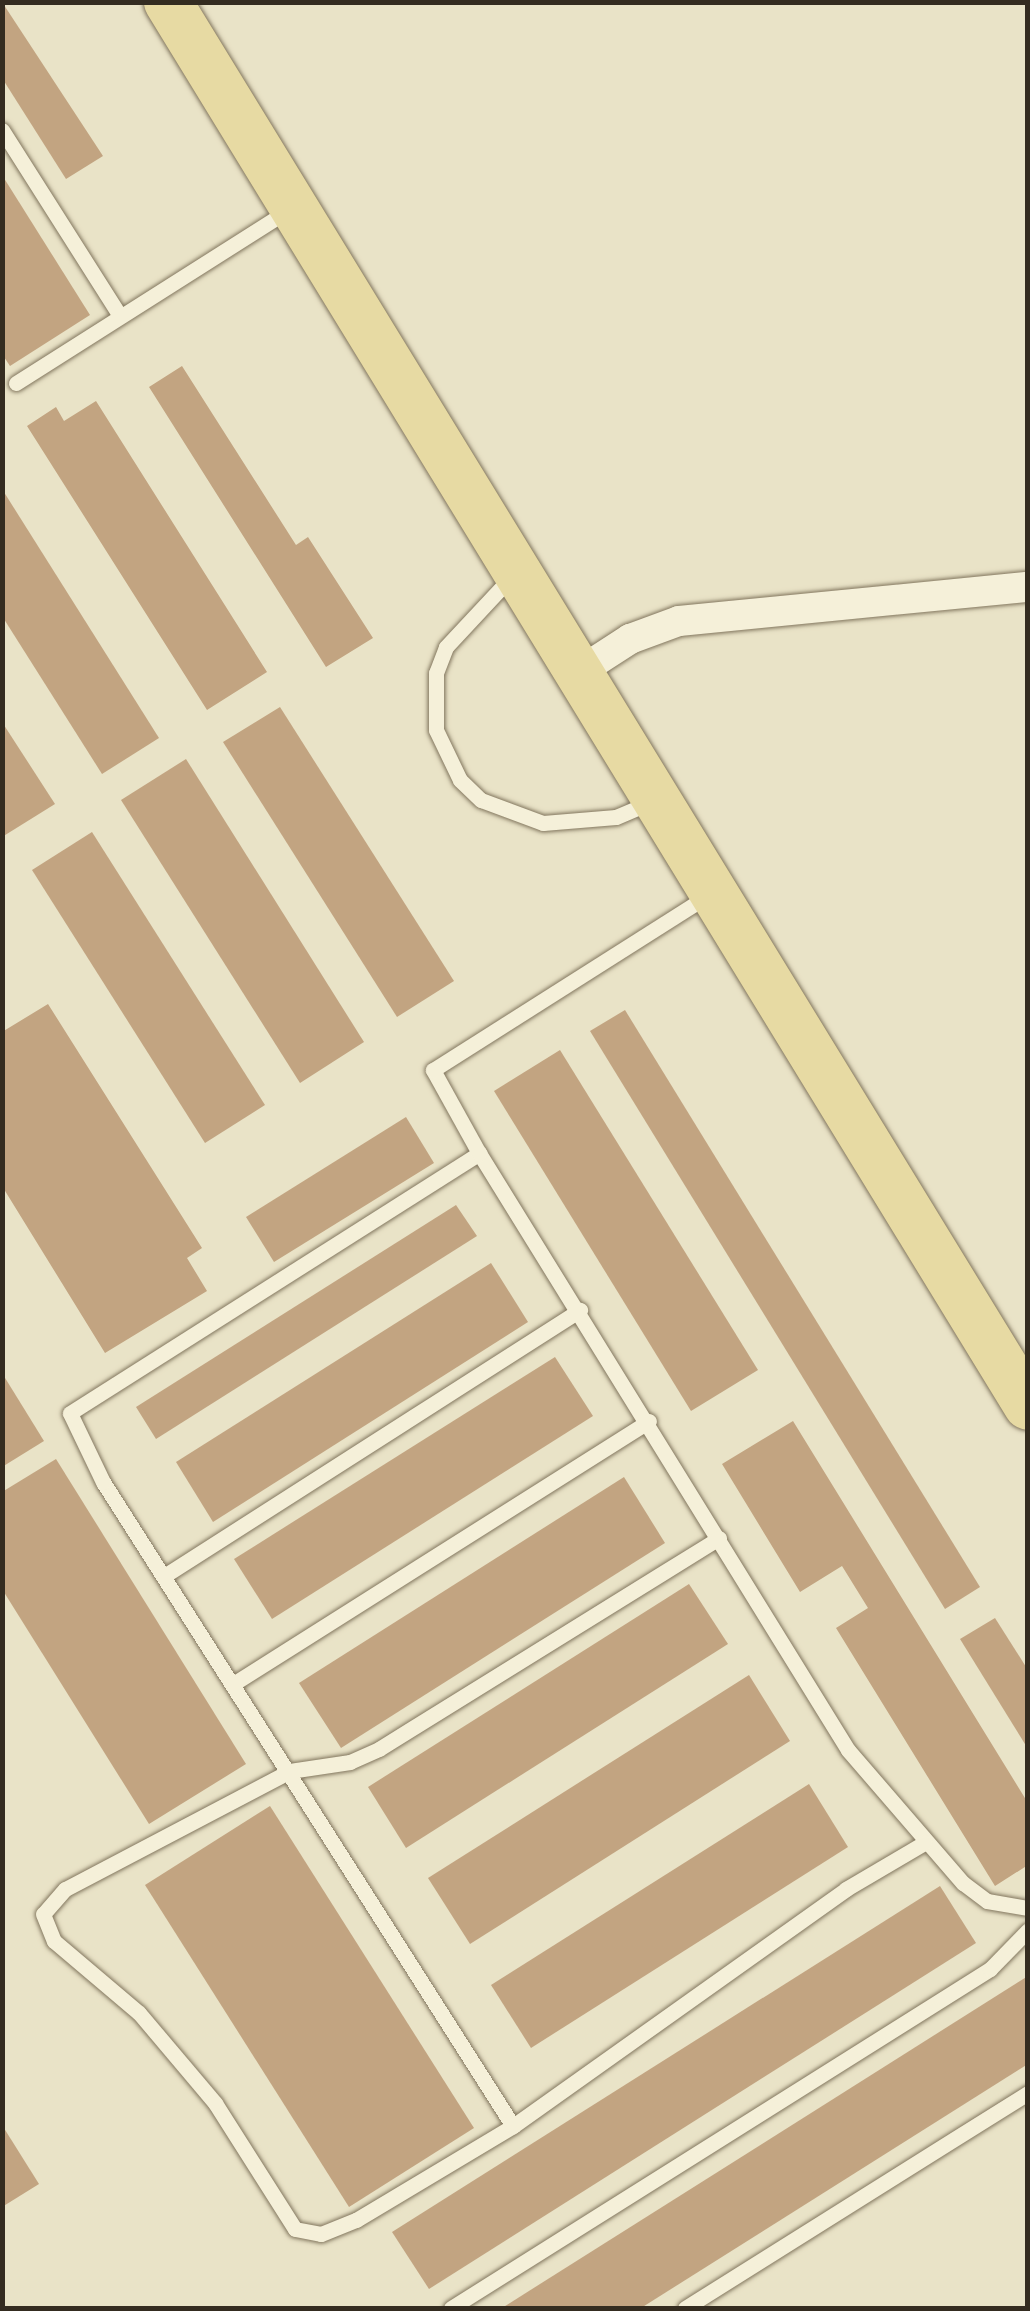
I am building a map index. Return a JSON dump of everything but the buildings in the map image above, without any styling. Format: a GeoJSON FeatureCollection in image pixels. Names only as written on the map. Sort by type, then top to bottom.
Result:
{"type":"FeatureCollection","features":[{"type":"Feature","properties":{"kind":"main road"},"geometry":{"type":"LineString","coordinates":[[168,2],[1028,1406]]}},
{"type":"Feature","properties":{"kind":"street"},"geometry":{"type":"LineString","coordinates":[[579,672],[630,638],[679,621],[1028,587]]}},
{"type":"Feature","properties":{"kind":"lane"},"geometry":{"type":"LineString","coordinates":[[2,130],[120,316]]}},
{"type":"Feature","properties":{"kind":"lane"},"geometry":{"type":"LineString","coordinates":[[16,384],[294,208]]}},
{"type":"Feature","properties":{"kind":"lane"},"geometry":{"type":"LineString","coordinates":[[516,571],[462,626],[436,673],[436,730],[460,780],[481,800],[543,823],[616,817],[658,800]]}},
{"type":"Feature","properties":{"kind":"lane"},"geometry":{"type":"LineString","coordinates":[[714,892],[434,1070],[479,1153],[649,1421],[848,1750],[924,1843],[987,1902],[1028,1908]]}},
{"type":"Feature","properties":{"kind":"lane"},"geometry":{"type":"LineString","coordinates":[[479,1153],[70,1413],[103,1482],[513,2126]]}},
{"type":"Feature","properties":{"kind":"lane"},"geometry":{"type":"LineString","coordinates":[[164,1576],[580,1310]]}},
{"type":"Feature","properties":{"kind":"lane"},"geometry":{"type":"LineString","coordinates":[[234,1684],[649,1421]]}},
{"type":"Feature","properties":{"kind":"lane"},"geometry":{"type":"LineString","coordinates":[[719,1538],[379,1749],[350,1762],[290,1772],[65,1889],[43,1914],[54,1941],[139,2013],[215,2102],[295,2229],[321,2234],[356,2220],[513,2126],[846,1889],[924,1843]]}},
{"type":"Feature","properties":{"kind":"lane"},"geometry":{"type":"LineString","coordinates":[[451,2308],[990,1968],[1028,1930]]}},
{"type":"Feature","properties":{"kind":"lane"},"geometry":{"type":"LineString","coordinates":[[684,2308],[1028,2093]]}}]}
